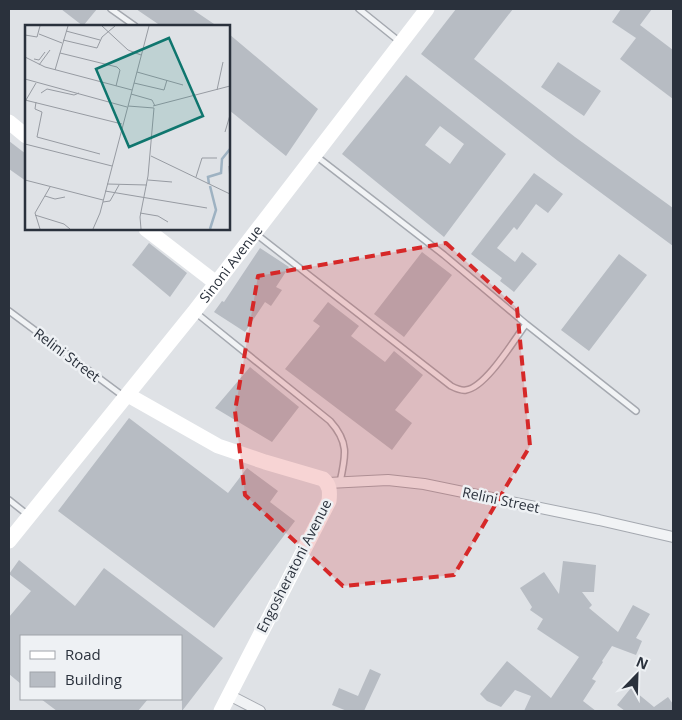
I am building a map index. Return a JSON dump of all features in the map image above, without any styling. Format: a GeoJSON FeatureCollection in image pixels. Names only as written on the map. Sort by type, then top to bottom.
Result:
{"type":"FeatureCollection","features":[{"type":"Feature","properties":{"kind":"street","name":"Sinoni Avenue"},"geometry":{"type":"LineString","coordinates":[[9,541],[28,515],[127,397],[194,312],[427,9]]}},
{"type":"Feature","properties":{"kind":"street"},"geometry":{"type":"LineString","coordinates":[[9,122],[25,135]]}},
{"type":"Feature","properties":{"kind":"street"},"geometry":{"type":"LineString","coordinates":[[147,230],[216,283]]}},
{"type":"Feature","properties":{"kind":"street","name":"Engosheratoni Avenue"},"geometry":{"type":"LineString","coordinates":[[127,397],[218,446],[334,482],[329,500],[221,711]]}},
{"type":"Feature","properties":{"kind":"street","name":"Relini Street"},"geometry":{"type":"LineString","coordinates":[[334,482],[388,480],[424,484],[592,518],[673,537]]}},
{"type":"Feature","properties":{"kind":"street"},"geometry":{"type":"LineString","coordinates":[[230,694],[260,711]]}},
{"type":"Feature","properties":{"kind":"lane"},"geometry":{"type":"LineString","coordinates":[[111,9],[133,25]]}},
{"type":"Feature","properties":{"kind":"lane"},"geometry":{"type":"LineString","coordinates":[[358,9],[400,42]]}},
{"type":"Feature","properties":{"kind":"lane"},"geometry":{"type":"LineString","coordinates":[[314,155],[444,255],[526,324],[636,411]]}},
{"type":"Feature","properties":{"kind":"lane"},"geometry":{"type":"LineString","coordinates":[[254,233],[451,386],[464,391],[474,388],[490,373],[526,324]]}},
{"type":"Feature","properties":{"kind":"lane","name":"Relini Street"},"geometry":{"type":"LineString","coordinates":[[9,311],[127,397]]}},
{"type":"Feature","properties":{"kind":"lane"},"geometry":{"type":"LineString","coordinates":[[194,312],[323,415],[340,431],[346,456],[334,482]]}},
{"type":"Feature","properties":{"kind":"lane"},"geometry":{"type":"LineString","coordinates":[[9,500],[28,515]]}},
{"type":"Feature","properties":{"kind":"highlighted area"},"geometry":{"type":"Polygon","coordinates":[[[446,243],[517,308],[530,446],[454,575],[343,586],[245,495],[235,411],[258,276],[446,243]]]}},
{"type":"Feature","properties":{"kind":"building"},"geometry":{"type":"Polygon","coordinates":[[[61,9],[97,9],[84,25],[61,9]]]}},
{"type":"Feature","properties":{"kind":"building"},"geometry":{"type":"Polygon","coordinates":[[[136,9],[192,9],[216,25],[160,25],[136,9]]]}},
{"type":"Feature","properties":{"kind":"building"},"geometry":{"type":"Polygon","coordinates":[[[456,9],[513,9],[474,59],[575,137],[673,208],[673,246],[558,161],[421,54],[456,9]]]}},
{"type":"Feature","properties":{"kind":"building"},"geometry":{"type":"Polygon","coordinates":[[[621,9],[652,9],[640,25],[673,50],[673,99],[620,59],[636,38],[612,22],[621,9]]]}},
{"type":"Feature","properties":{"kind":"building"},"geometry":{"type":"Polygon","coordinates":[[[230,35],[318,109],[286,156],[230,111],[230,35]]]}},
{"type":"Feature","properties":{"kind":"building"},"geometry":{"type":"Polygon","coordinates":[[[558,62],[601,91],[584,116],[541,87],[558,62]]]}},
{"type":"Feature","properties":{"kind":"building"},"geometry":{"type":"Polygon","coordinates":[[[406,75],[506,154],[444,237],[342,154],[406,75]],[[440,126],[425,145],[450,164],[464,144],[440,126]]]}},
{"type":"Feature","properties":{"kind":"building"},"geometry":{"type":"Polygon","coordinates":[[[9,141],[25,153],[25,180],[9,169],[9,141]]]}},
{"type":"Feature","properties":{"kind":"building"},"geometry":{"type":"Polygon","coordinates":[[[534,173],[563,194],[548,213],[536,204],[517,230],[514,227],[497,248],[515,262],[522,252],[537,264],[514,292],[500,281],[502,278],[471,254],[534,173]]]}},
{"type":"Feature","properties":{"kind":"building"},"geometry":{"type":"Polygon","coordinates":[[[149,243],[187,273],[170,297],[132,265],[149,243]]]}},
{"type":"Feature","properties":{"kind":"building"},"geometry":{"type":"Polygon","coordinates":[[[260,248],[289,267],[276,287],[282,290],[271,306],[265,302],[245,332],[214,312],[222,301],[224,302],[260,248]]]}},
{"type":"Feature","properties":{"kind":"building"},"geometry":{"type":"Polygon","coordinates":[[[422,252],[452,275],[404,337],[374,314],[422,252]]]}},
{"type":"Feature","properties":{"kind":"building"},"geometry":{"type":"Polygon","coordinates":[[[619,254],[647,275],[589,351],[561,330],[619,254]]]}},
{"type":"Feature","properties":{"kind":"building"},"geometry":{"type":"Polygon","coordinates":[[[328,302],[359,326],[351,336],[385,362],[394,351],[423,375],[395,410],[412,423],[392,450],[285,369],[320,326],[313,321],[328,302]]]}},
{"type":"Feature","properties":{"kind":"building"},"geometry":{"type":"Polygon","coordinates":[[[250,367],[299,407],[272,442],[215,408],[250,367]]]}},
{"type":"Feature","properties":{"kind":"building"},"geometry":{"type":"Polygon","coordinates":[[[129,418],[228,493],[247,468],[278,491],[270,502],[295,521],[214,628],[58,511],[129,418]]]}},
{"type":"Feature","properties":{"kind":"building"},"geometry":{"type":"Polygon","coordinates":[[[19,560],[75,606],[104,568],[223,658],[182,711],[182,635],[20,635],[20,683],[9,674],[9,617],[31,591],[9,574],[19,560]]]}},
{"type":"Feature","properties":{"kind":"building"},"geometry":{"type":"Polygon","coordinates":[[[563,561],[596,565],[594,592],[582,592],[592,605],[589,608],[618,632],[633,605],[650,614],[636,638],[642,641],[636,655],[612,646],[592,679],[596,681],[583,701],[596,711],[524,711],[531,696],[515,690],[501,707],[487,701],[480,694],[507,661],[551,698],[579,657],[537,629],[543,619],[530,610],[532,607],[520,588],[544,572],[559,594],[563,561]]]}},
{"type":"Feature","properties":{"kind":"building"},"geometry":{"type":"Polygon","coordinates":[[[370,669],[381,674],[364,711],[347,711],[332,705],[339,688],[358,696],[370,669]]]}},
{"type":"Feature","properties":{"kind":"building"},"geometry":{"type":"Polygon","coordinates":[[[631,688],[654,707],[668,697],[673,704],[673,711],[625,711],[617,705],[631,688]]]}},
{"type":"Feature","properties":{"kind":"building"},"geometry":{"type":"Polygon","coordinates":[[[42,700],[147,700],[138,711],[57,711],[42,700]]]}}]}
